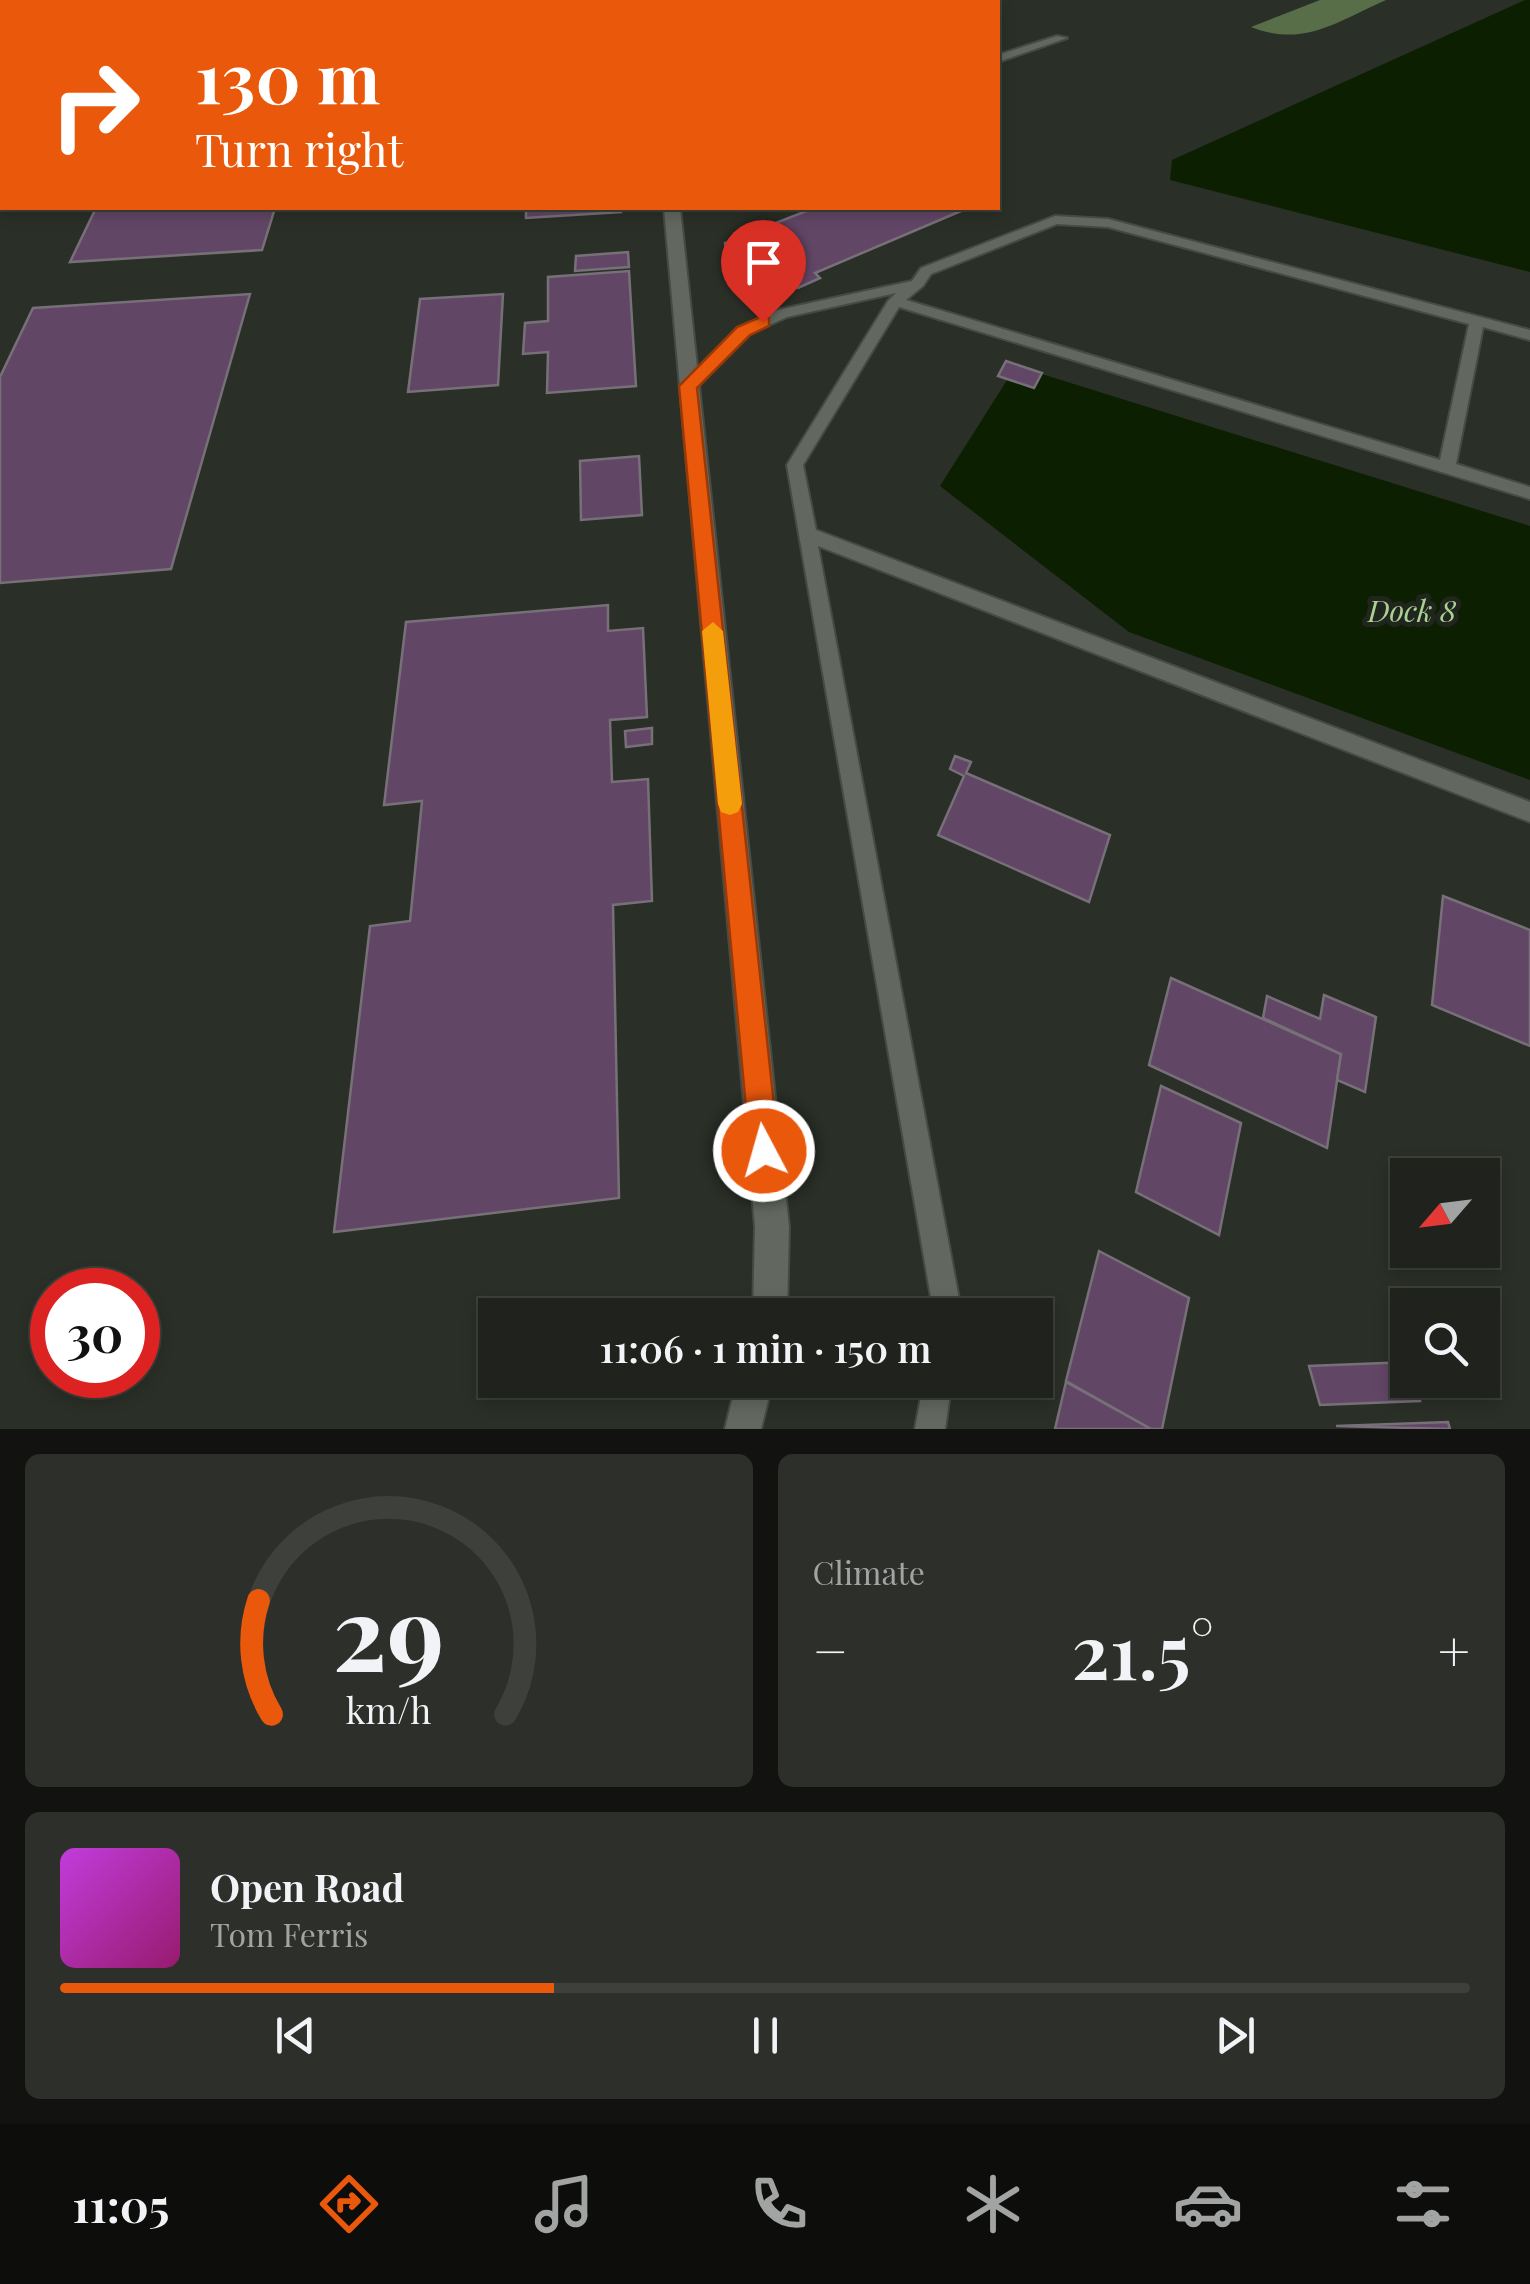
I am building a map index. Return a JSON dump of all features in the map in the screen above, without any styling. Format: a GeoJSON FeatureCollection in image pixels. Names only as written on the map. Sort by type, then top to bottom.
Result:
{"type":"FeatureCollection","features":[{"type":"Feature","properties":{"kind":"street"},"geometry":{"type":"LineString","coordinates":[[672,210],[772,1228],[770,1298]]}},
{"type":"Feature","properties":{"kind":"street"},"geometry":{"type":"LineString","coordinates":[[743,1429],[751,1398]]}},
{"type":"Feature","properties":{"kind":"lane"},"geometry":{"type":"LineString","coordinates":[[1000,58],[1061,38]]}},
{"type":"Feature","properties":{"kind":"lane"},"geometry":{"type":"LineString","coordinates":[[945,1298],[794,465],[895,301],[918,283],[926,271],[1055,220],[1108,224],[1530,335]]}},
{"type":"Feature","properties":{"kind":"lane"},"geometry":{"type":"LineString","coordinates":[[688,386],[744,331],[783,313],[918,283]]}},
{"type":"Feature","properties":{"kind":"lane"},"geometry":{"type":"LineString","coordinates":[[895,301],[1530,493]]}},
{"type":"Feature","properties":{"kind":"lane"},"geometry":{"type":"LineString","coordinates":[[1446,468],[1477,321]]}},
{"type":"Feature","properties":{"kind":"lane"},"geometry":{"type":"LineString","coordinates":[[807,534],[1530,812]]}},
{"type":"Feature","properties":{"kind":"lane"},"geometry":{"type":"LineString","coordinates":[[930,1429],[935,1398]]}},
{"type":"Feature","properties":{"kind":"shaded area"},"geometry":{"type":"Polygon","coordinates":[[[1320,0],[1386,0],[1304,33],[1270,33],[1251,27],[1320,0]]]}},
{"type":"Feature","properties":{"kind":"water"},"geometry":{"type":"Polygon","coordinates":[[[1530,0],[1530,272],[1170,180],[1172,160],[1530,0]]]}},
{"type":"Feature","properties":{"kind":"water","name":"Dock 8"},"geometry":{"type":"Polygon","coordinates":[[[1016,366],[1530,526],[1530,780],[1129,632],[940,486],[1016,366]]]}},
{"type":"Feature","properties":{"kind":"building"},"geometry":{"type":"Polygon","coordinates":[[[95,210],[274,210],[262,250],[70,262],[95,210]]]}},
{"type":"Feature","properties":{"kind":"building"},"geometry":{"type":"Polygon","coordinates":[[[526,210],[621,210],[621,212],[526,218],[526,210]]]}},
{"type":"Feature","properties":{"kind":"building"},"geometry":{"type":"Polygon","coordinates":[[[809,210],[963,210],[815,273],[820,278],[798,288],[775,267],[757,274],[746,263],[727,259],[725,243],[809,210]]]}},
{"type":"Feature","properties":{"kind":"building"},"geometry":{"type":"Polygon","coordinates":[[[628,252],[629,267],[575,271],[576,256],[628,252]]]}},
{"type":"Feature","properties":{"kind":"building"},"geometry":{"type":"Polygon","coordinates":[[[629,271],[636,386],[547,393],[548,352],[523,354],[525,323],[548,321],[548,277],[629,271]]]}},
{"type":"Feature","properties":{"kind":"building"},"geometry":{"type":"Polygon","coordinates":[[[250,294],[171,569],[0,583],[0,377],[33,308],[250,294]]]}},
{"type":"Feature","properties":{"kind":"building"},"geometry":{"type":"Polygon","coordinates":[[[503,294],[498,385],[408,392],[420,299],[503,294]]]}},
{"type":"Feature","properties":{"kind":"building"},"geometry":{"type":"Polygon","coordinates":[[[1006,361],[1042,373],[1034,388],[998,376],[1006,361]]]}},
{"type":"Feature","properties":{"kind":"building"},"geometry":{"type":"Polygon","coordinates":[[[639,456],[642,515],[581,520],[580,461],[639,456]]]}},
{"type":"Feature","properties":{"kind":"building"},"geometry":{"type":"Polygon","coordinates":[[[608,605],[608,631],[643,628],[647,717],[610,720],[612,782],[648,779],[652,901],[613,905],[619,1198],[334,1232],[370,926],[410,921],[422,801],[384,805],[406,622],[608,605]]]}},
{"type":"Feature","properties":{"kind":"building"},"geometry":{"type":"Polygon","coordinates":[[[652,728],[652,744],[626,747],[625,731],[652,728]]]}},
{"type":"Feature","properties":{"kind":"building"},"geometry":{"type":"Polygon","coordinates":[[[955,756],[971,762],[966,773],[1110,835],[1089,902],[938,835],[964,776],[950,769],[955,756]]]}},
{"type":"Feature","properties":{"kind":"building"},"geometry":{"type":"Polygon","coordinates":[[[1443,896],[1530,930],[1530,1046],[1432,1005],[1443,896]]]}},
{"type":"Feature","properties":{"kind":"building"},"geometry":{"type":"Polygon","coordinates":[[[1171,978],[1341,1054],[1327,1148],[1149,1065],[1171,978]]]}},
{"type":"Feature","properties":{"kind":"building"},"geometry":{"type":"Polygon","coordinates":[[[1324,995],[1376,1017],[1365,1092],[1337,1080],[1341,1054],[1263,1018],[1267,996],[1320,1019],[1324,995]]]}},
{"type":"Feature","properties":{"kind":"building"},"geometry":{"type":"Polygon","coordinates":[[[1161,1086],[1241,1123],[1219,1235],[1136,1192],[1161,1086]]]}},
{"type":"Feature","properties":{"kind":"building"},"geometry":{"type":"Polygon","coordinates":[[[1099,1251],[1189,1298],[1162,1429],[1151,1429],[1066,1381],[1099,1251]]]}},
{"type":"Feature","properties":{"kind":"building"},"geometry":{"type":"Polygon","coordinates":[[[1390,1363],[1390,1398],[1420,1401],[1320,1405],[1309,1366],[1390,1363]]]}},
{"type":"Feature","properties":{"kind":"building"},"geometry":{"type":"Polygon","coordinates":[[[1066,1382],[1151,1429],[1055,1429],[1066,1382]]]}},
{"type":"Feature","properties":{"kind":"building"},"geometry":{"type":"Polygon","coordinates":[[[1448,1422],[1450,1429],[1336,1426],[1448,1422]]]}},
{"type":"Feature","properties":{"kind":"slow traffic"},"geometry":{"type":"LineString","coordinates":[[713,631],[730,804]]}},
{"type":"Feature","properties":{"kind":"route"},"geometry":{"type":"LineString","coordinates":[[763,322],[744,331],[688,386],[764,1151]]}}]}
